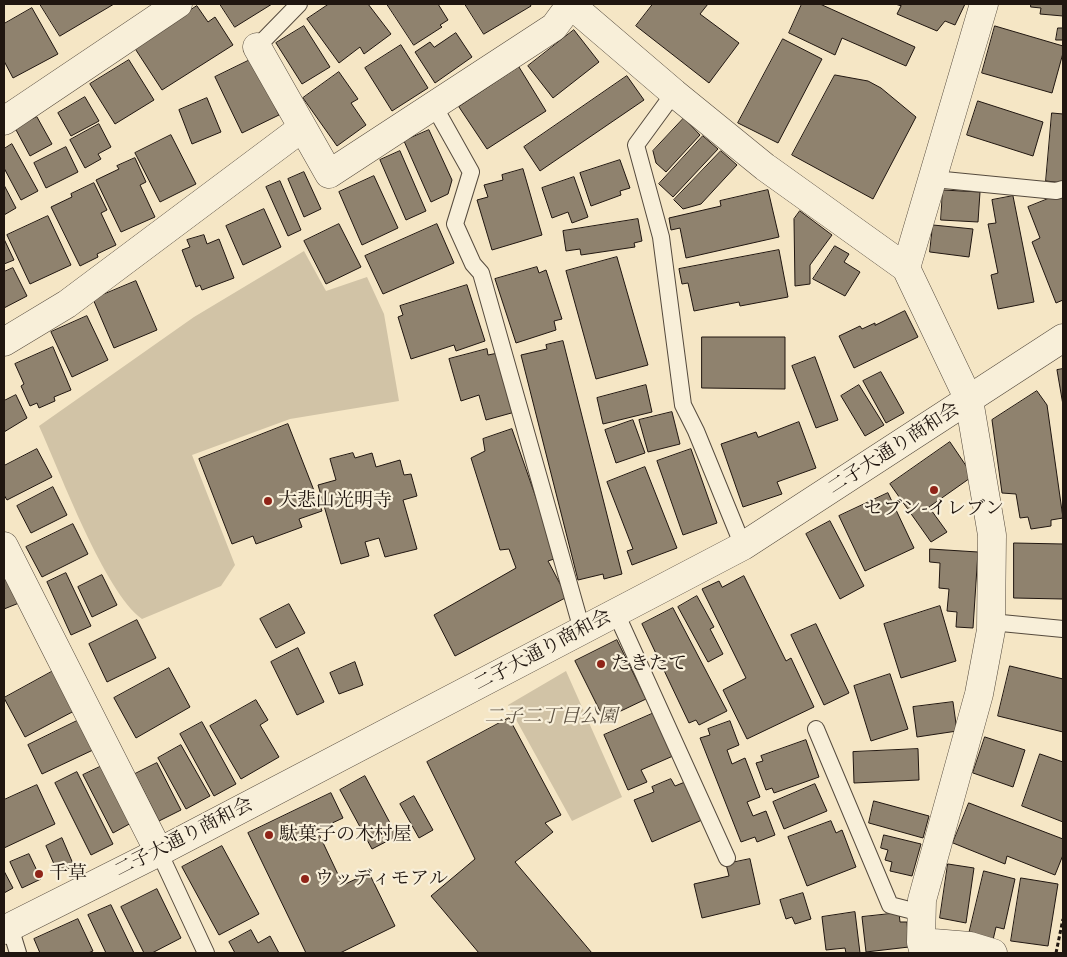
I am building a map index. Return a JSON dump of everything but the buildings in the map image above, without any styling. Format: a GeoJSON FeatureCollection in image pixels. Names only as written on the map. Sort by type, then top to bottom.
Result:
{"type":"FeatureCollection","features":[{"type":"Feature","properties":{"kind":"street"},"geometry":{"type":"LineString","coordinates":[[4,122],[178,4]]}},
{"type":"Feature","properties":{"kind":"street"},"geometry":{"type":"LineString","coordinates":[[258,47],[329,174],[554,27],[570,4],[765,168],[906,268],[969,400],[992,535],[991,622],[979,694],[922,900],[922,947],[970,946],[993,953]]}},
{"type":"Feature","properties":{"kind":"street"},"geometry":{"type":"LineString","coordinates":[[906,268],[934,179],[984,4]]}},
{"type":"Feature","properties":{"kind":"street"},"geometry":{"type":"LineString","coordinates":[[4,342],[67,304],[302,128]]}},
{"type":"Feature","properties":{"kind":"street","name":"二子大通り商和会"},"geometry":{"type":"LineString","coordinates":[[7,928],[159,852],[743,546],[1063,338]]}},
{"type":"Feature","properties":{"kind":"street"},"geometry":{"type":"LineString","coordinates":[[4,546],[159,852]]}},
{"type":"Feature","properties":{"kind":"lane"},"geometry":{"type":"LineString","coordinates":[[258,47],[299,4]]}},
{"type":"Feature","properties":{"kind":"lane"},"geometry":{"type":"LineString","coordinates":[[674,93],[636,144],[661,237],[683,405],[696,431],[743,546]]}},
{"type":"Feature","properties":{"kind":"lane"},"geometry":{"type":"LineString","coordinates":[[434,106],[471,172],[455,224],[473,264],[481,273],[582,630]]}},
{"type":"Feature","properties":{"kind":"lane"},"geometry":{"type":"LineString","coordinates":[[934,179],[1056,191],[1063,189]]}},
{"type":"Feature","properties":{"kind":"lane"},"geometry":{"type":"LineString","coordinates":[[616,613],[726,858]]}},
{"type":"Feature","properties":{"kind":"lane"},"geometry":{"type":"LineString","coordinates":[[991,622],[1063,629]]}},
{"type":"Feature","properties":{"kind":"lane"},"geometry":{"type":"LineString","coordinates":[[816,729],[890,904],[921,913]]}},
{"type":"Feature","properties":{"kind":"lane"},"geometry":{"type":"LineString","coordinates":[[159,852],[206,953]]}},
{"type":"Feature","properties":{"kind":"lane"},"geometry":{"type":"LineString","coordinates":[[7,928],[18,953]]}},
{"type":"Feature","properties":{"kind":"path"},"geometry":{"type":"LineString","coordinates":[[1056,953],[1063,918]]}},
{"type":"Feature","properties":{"kind":"green space"},"geometry":{"type":"Polygon","coordinates":[[[304,251],[326,291],[367,277],[384,314],[399,401],[290,419],[192,455],[235,565],[221,586],[142,619],[128,605],[113,584],[99,558],[71,501],[39,426],[194,317],[304,251]]]}},
{"type":"Feature","properties":{"kind":"green space","name":"二子二丁目公園"},"geometry":{"type":"Polygon","coordinates":[[[566,671],[622,797],[572,821],[508,705],[566,671]]]}},
{"type":"Feature","properties":{"kind":"place","name":"セブン-イレブン"},"geometry":{"type":"Point","coordinates":[934,490]}},
{"type":"Feature","properties":{"kind":"place","name":"大悲山光明寺"},"geometry":{"type":"Point","coordinates":[268,501]}},
{"type":"Feature","properties":{"kind":"place","name":"たきたて"},"geometry":{"type":"Point","coordinates":[601,664]}},
{"type":"Feature","properties":{"kind":"place","name":"駄菓子の木村屋"},"geometry":{"type":"Point","coordinates":[269,835]}},
{"type":"Feature","properties":{"kind":"place","name":"千草"},"geometry":{"type":"Point","coordinates":[39,874]}},
{"type":"Feature","properties":{"kind":"place","name":"ウッディモアル"},"geometry":{"type":"Point","coordinates":[305,879]}}]}
